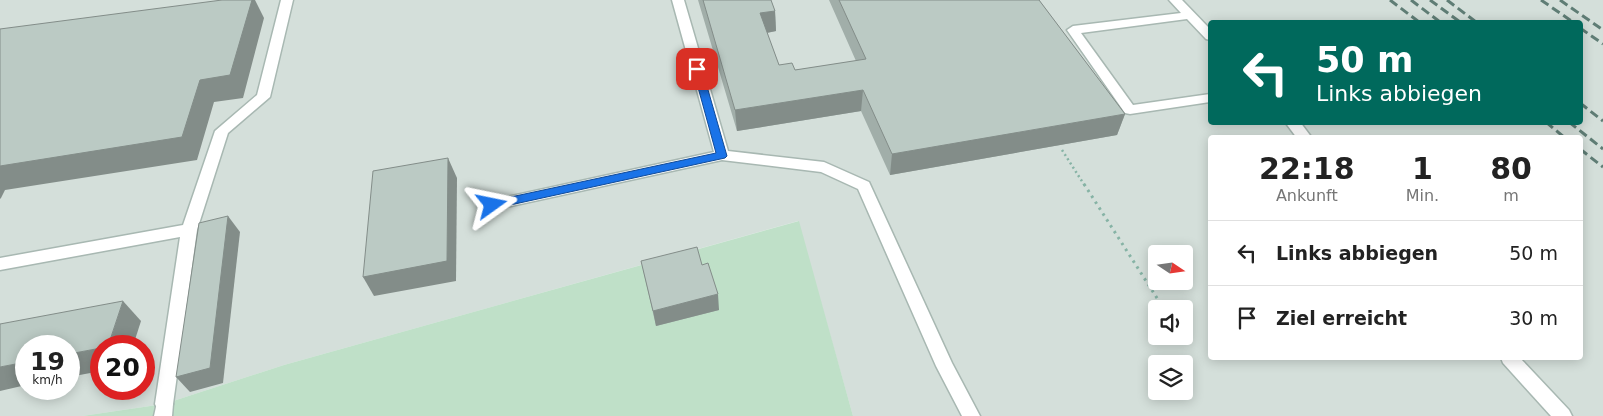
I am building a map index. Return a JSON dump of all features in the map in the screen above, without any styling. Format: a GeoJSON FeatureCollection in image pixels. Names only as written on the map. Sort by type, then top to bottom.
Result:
{"type":"FeatureCollection","features":[{"type":"Feature","properties":{"kind":"lane"},"geometry":{"type":"LineString","coordinates":[[164,410],[189,230],[222,131],[263,97],[287,0]]}},
{"type":"Feature","properties":{"kind":"lane"},"geometry":{"type":"LineString","coordinates":[[678,0],[722,156]]}},
{"type":"Feature","properties":{"kind":"lane"},"geometry":{"type":"LineString","coordinates":[[1175,0],[1208,34]]}},
{"type":"Feature","properties":{"kind":"lane"},"geometry":{"type":"LineString","coordinates":[[1190,15],[1073,30],[1130,110],[1208,98]]}},
{"type":"Feature","properties":{"kind":"lane"},"geometry":{"type":"LineString","coordinates":[[1294,125],[1303,135]]}},
{"type":"Feature","properties":{"kind":"lane"},"geometry":{"type":"LineString","coordinates":[[492,205],[722,156],[824,167],[864,186],[945,366],[971,416]]}},
{"type":"Feature","properties":{"kind":"lane"},"geometry":{"type":"LineString","coordinates":[[0,264],[189,230]]}},
{"type":"Feature","properties":{"kind":"lane"},"geometry":{"type":"LineString","coordinates":[[1511,360],[1564,416]]}},
{"type":"Feature","properties":{"kind":"path"},"geometry":{"type":"LineString","coordinates":[[1062,150],[1158,300]]}},
{"type":"Feature","properties":{"kind":"shaded area"},"geometry":{"type":"Polygon","coordinates":[[[0,0],[1603,0],[1603,416],[853,416],[798,221],[284,365],[164,404],[82,416],[0,416],[0,0]]]}},
{"type":"Feature","properties":{"kind":"green space"},"geometry":{"type":"Polygon","coordinates":[[[799,221],[853,416],[82,416],[164,404],[284,365],[799,221]]]}},
{"type":"Feature","properties":{"kind":"building"},"geometry":{"type":"Polygon","coordinates":[[[222,0],[252,0],[230,75],[200,80],[182,137],[0,166],[0,29],[222,0]]]}},
{"type":"Feature","properties":{"kind":"building"},"geometry":{"type":"Polygon","coordinates":[[[703,0],[771,0],[775,11],[760,13],[779,65],[792,63],[795,70],[866,59],[839,0],[1039,0],[1125,114],[892,154],[863,90],[735,110],[703,0]]]}},
{"type":"Feature","properties":{"kind":"building"},"geometry":{"type":"Polygon","coordinates":[[[448,158],[447,261],[363,277],[373,171],[448,158]]]}},
{"type":"Feature","properties":{"kind":"building"},"geometry":{"type":"Polygon","coordinates":[[[228,216],[210,368],[176,377],[199,223],[228,216]]]}},
{"type":"Feature","properties":{"kind":"building"},"geometry":{"type":"Polygon","coordinates":[[[697,247],[702,265],[708,263],[718,294],[653,311],[641,261],[697,247]]]}},
{"type":"Feature","properties":{"kind":"building"},"geometry":{"type":"Polygon","coordinates":[[[123,301],[112,335],[90,335],[90,350],[80,352],[80,335],[15,335],[15,364],[0,367],[0,324],[123,301]]]}},
{"type":"Feature","properties":{"kind":"railway"},"geometry":{"type":"LineString","coordinates":[[1390,0],[1416,20]]}},
{"type":"Feature","properties":{"kind":"railway"},"geometry":{"type":"LineString","coordinates":[[1411,0],[1437,20]]}},
{"type":"Feature","properties":{"kind":"railway"},"geometry":{"type":"LineString","coordinates":[[1430,0],[1457,20]]}},
{"type":"Feature","properties":{"kind":"railway"},"geometry":{"type":"LineString","coordinates":[[1447,0],[1473,20]]}},
{"type":"Feature","properties":{"kind":"railway"},"geometry":{"type":"LineString","coordinates":[[1541,0],[1570,20]]}},
{"type":"Feature","properties":{"kind":"railway"},"geometry":{"type":"LineString","coordinates":[[1560,0],[1603,30]]}},
{"type":"Feature","properties":{"kind":"railway"},"geometry":{"type":"LineString","coordinates":[[1583,30],[1603,44]]}},
{"type":"Feature","properties":{"kind":"railway"},"geometry":{"type":"LineString","coordinates":[[1583,105],[1603,121]]}},
{"type":"Feature","properties":{"kind":"railway"},"geometry":{"type":"LineString","coordinates":[[1550,125],[1561,135]]}},
{"type":"Feature","properties":{"kind":"railway"},"geometry":{"type":"LineString","coordinates":[[1573,125],[1603,149]]}},
{"type":"Feature","properties":{"kind":"railway"},"geometry":{"type":"LineString","coordinates":[[1583,151],[1603,167]]}},
{"type":"Feature","properties":{"kind":"route"},"geometry":{"type":"LineString","coordinates":[[492,205],[722,156],[697,69]]}}]}
